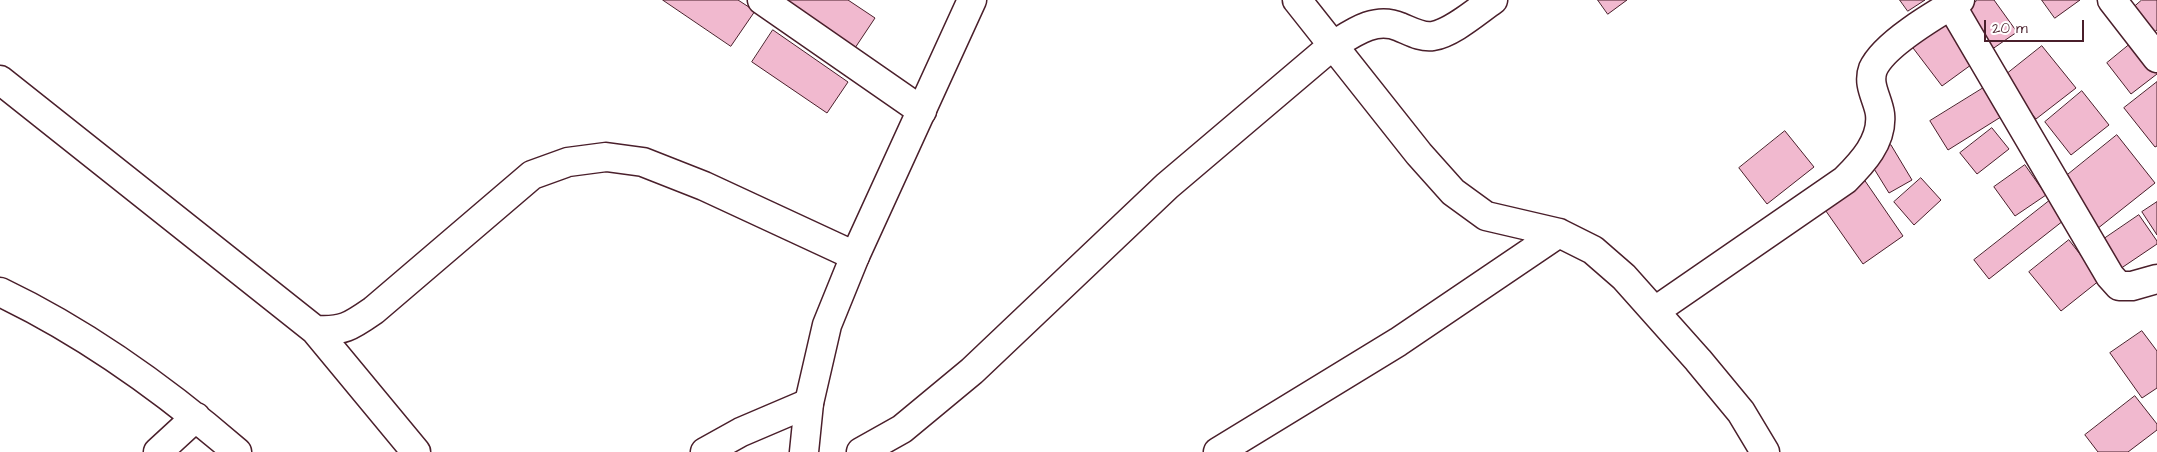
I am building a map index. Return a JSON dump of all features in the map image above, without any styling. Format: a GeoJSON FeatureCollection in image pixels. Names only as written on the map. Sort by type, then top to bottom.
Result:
{"type":"FeatureCollection","features":[{"type":"Feature","properties":{"kind":"street"},"geometry":{"type":"LineString","coordinates":[[762,0],[922,111]]}},
{"type":"Feature","properties":{"kind":"street"},"geometry":{"type":"LineString","coordinates":[[804,452],[809,403],[827,325],[855,256],[972,0]]}},
{"type":"Feature","properties":{"kind":"street"},"geometry":{"type":"LineString","coordinates":[[1297,0],[1419,154],[1453,192],[1486,216],[1559,233],[1593,250],[1624,277],[1698,360],[1741,412],[1757,448]]}},
{"type":"Feature","properties":{"kind":"street"},"geometry":{"type":"LineString","coordinates":[[861,452],[902,429],[972,371],[1166,186],[1332,46],[1356,31],[1377,22],[1396,25],[1415,34],[1432,36],[1445,32],[1493,0]]}},
{"type":"Feature","properties":{"kind":"street"},"geometry":{"type":"LineString","coordinates":[[2112,0],[2157,58]]}},
{"type":"Feature","properties":{"kind":"street"},"geometry":{"type":"LineString","coordinates":[[1655,311],[1845,180],[1862,162],[1876,140],[1880,115],[1872,85],[1873,70],[1885,51],[1956,3],[2110,276],[2119,286],[2132,286],[2157,279]]}},
{"type":"Feature","properties":{"kind":"street"},"geometry":{"type":"LineString","coordinates":[[0,80],[315,330],[416,452]]}},
{"type":"Feature","properties":{"kind":"street"},"geometry":{"type":"LineString","coordinates":[[315,330],[334,331],[354,324],[374,310],[532,175],[568,162],[606,157],[643,162],[704,186],[855,256]]}},
{"type":"Feature","properties":{"kind":"street"},"geometry":{"type":"LineString","coordinates":[[1218,452],[1398,342],[1559,233]]}},
{"type":"Feature","properties":{"kind":"street"},"geometry":{"type":"LineString","coordinates":[[0,292],[41,313],[116,360],[196,417],[237,452]]}},
{"type":"Feature","properties":{"kind":"street"},"geometry":{"type":"LineString","coordinates":[[705,452],[741,432],[809,403]]}},
{"type":"Feature","properties":{"kind":"street"},"geometry":{"type":"LineString","coordinates":[[158,452],[196,417]]}},
{"type":"Feature","properties":{"kind":"building"},"geometry":{"type":"Polygon","coordinates":[[[663,0],[738,0],[755,11],[731,46],[663,0]]]}},
{"type":"Feature","properties":{"kind":"building"},"geometry":{"type":"Polygon","coordinates":[[[784,0],[848,0],[875,18],[855,48],[784,0]]]}},
{"type":"Feature","properties":{"kind":"building"},"geometry":{"type":"Polygon","coordinates":[[[1598,0],[1627,0],[1608,14],[1598,0]]]}},
{"type":"Feature","properties":{"kind":"building"},"geometry":{"type":"Polygon","coordinates":[[[1900,0],[1925,0],[1908,11],[1900,0]]]}},
{"type":"Feature","properties":{"kind":"building"},"geometry":{"type":"Polygon","coordinates":[[[1978,0],[1994,0],[2017,32],[1988,52],[1960,12],[1978,0]]]}},
{"type":"Feature","properties":{"kind":"building"},"geometry":{"type":"Polygon","coordinates":[[[2042,0],[2080,0],[2055,18],[2042,0]]]}},
{"type":"Feature","properties":{"kind":"building"},"geometry":{"type":"Polygon","coordinates":[[[2142,0],[2157,0],[2157,30],[2153,33],[2133,8],[2142,0]]]}},
{"type":"Feature","properties":{"kind":"building"},"geometry":{"type":"Polygon","coordinates":[[[1943,19],[1975,62],[1942,86],[1910,44],[1943,19]]]}},
{"type":"Feature","properties":{"kind":"building"},"geometry":{"type":"Polygon","coordinates":[[[773,30],[848,82],[827,113],[752,62],[773,30]]]}},
{"type":"Feature","properties":{"kind":"building"},"geometry":{"type":"Polygon","coordinates":[[[2140,36],[2157,58],[2157,74],[2131,94],[2107,63],[2140,36]]]}},
{"type":"Feature","properties":{"kind":"building"},"geometry":{"type":"Polygon","coordinates":[[[2042,46],[2076,88],[2036,119],[2003,77],[2042,46]]]}},
{"type":"Feature","properties":{"kind":"building"},"geometry":{"type":"Polygon","coordinates":[[[2157,82],[2157,146],[2155,147],[2124,108],[2157,82]]]}},
{"type":"Feature","properties":{"kind":"building"},"geometry":{"type":"Polygon","coordinates":[[[1985,87],[2004,115],[1948,150],[1930,121],[1985,87]]]}},
{"type":"Feature","properties":{"kind":"building"},"geometry":{"type":"Polygon","coordinates":[[[2082,91],[2109,125],[2071,155],[2045,122],[2082,91]]]}},
{"type":"Feature","properties":{"kind":"building"},"geometry":{"type":"Polygon","coordinates":[[[1992,128],[2009,149],[1977,174],[1960,153],[1992,128]]]}},
{"type":"Feature","properties":{"kind":"building"},"geometry":{"type":"Polygon","coordinates":[[[1785,131],[1814,167],[1767,204],[1739,168],[1785,131]]]}},
{"type":"Feature","properties":{"kind":"building"},"geometry":{"type":"Polygon","coordinates":[[[2117,135],[2155,183],[2097,229],[2060,181],[2117,135]]]}},
{"type":"Feature","properties":{"kind":"building"},"geometry":{"type":"Polygon","coordinates":[[[1891,145],[1912,180],[1889,193],[1868,159],[1891,145]]]}},
{"type":"Feature","properties":{"kind":"building"},"geometry":{"type":"Polygon","coordinates":[[[2025,165],[2046,195],[2015,216],[1994,187],[2025,165]]]}},
{"type":"Feature","properties":{"kind":"building"},"geometry":{"type":"Polygon","coordinates":[[[1861,175],[1903,236],[1863,264],[1821,204],[1861,175]]]}},
{"type":"Feature","properties":{"kind":"building"},"geometry":{"type":"Polygon","coordinates":[[[1921,178],[1941,200],[1914,225],[1894,202],[1921,178]]]}},
{"type":"Feature","properties":{"kind":"building"},"geometry":{"type":"Polygon","coordinates":[[[2053,198],[2068,217],[1989,279],[1974,260],[2053,198]]]}},
{"type":"Feature","properties":{"kind":"building"},"geometry":{"type":"Polygon","coordinates":[[[2157,202],[2157,235],[2142,212],[2157,202]]]}},
{"type":"Feature","properties":{"kind":"building"},"geometry":{"type":"Polygon","coordinates":[[[2139,215],[2157,241],[2157,244],[2117,271],[2098,243],[2139,215]]]}},
{"type":"Feature","properties":{"kind":"building"},"geometry":{"type":"Polygon","coordinates":[[[2069,240],[2100,280],[2061,311],[2029,272],[2069,240]]]}},
{"type":"Feature","properties":{"kind":"building"},"geometry":{"type":"Polygon","coordinates":[[[2142,331],[2157,351],[2157,388],[2142,398],[2110,353],[2142,331]]]}},
{"type":"Feature","properties":{"kind":"building"},"geometry":{"type":"Polygon","coordinates":[[[2135,396],[2157,424],[2157,430],[2128,452],[2098,452],[2085,435],[2135,396]]]}}]}
